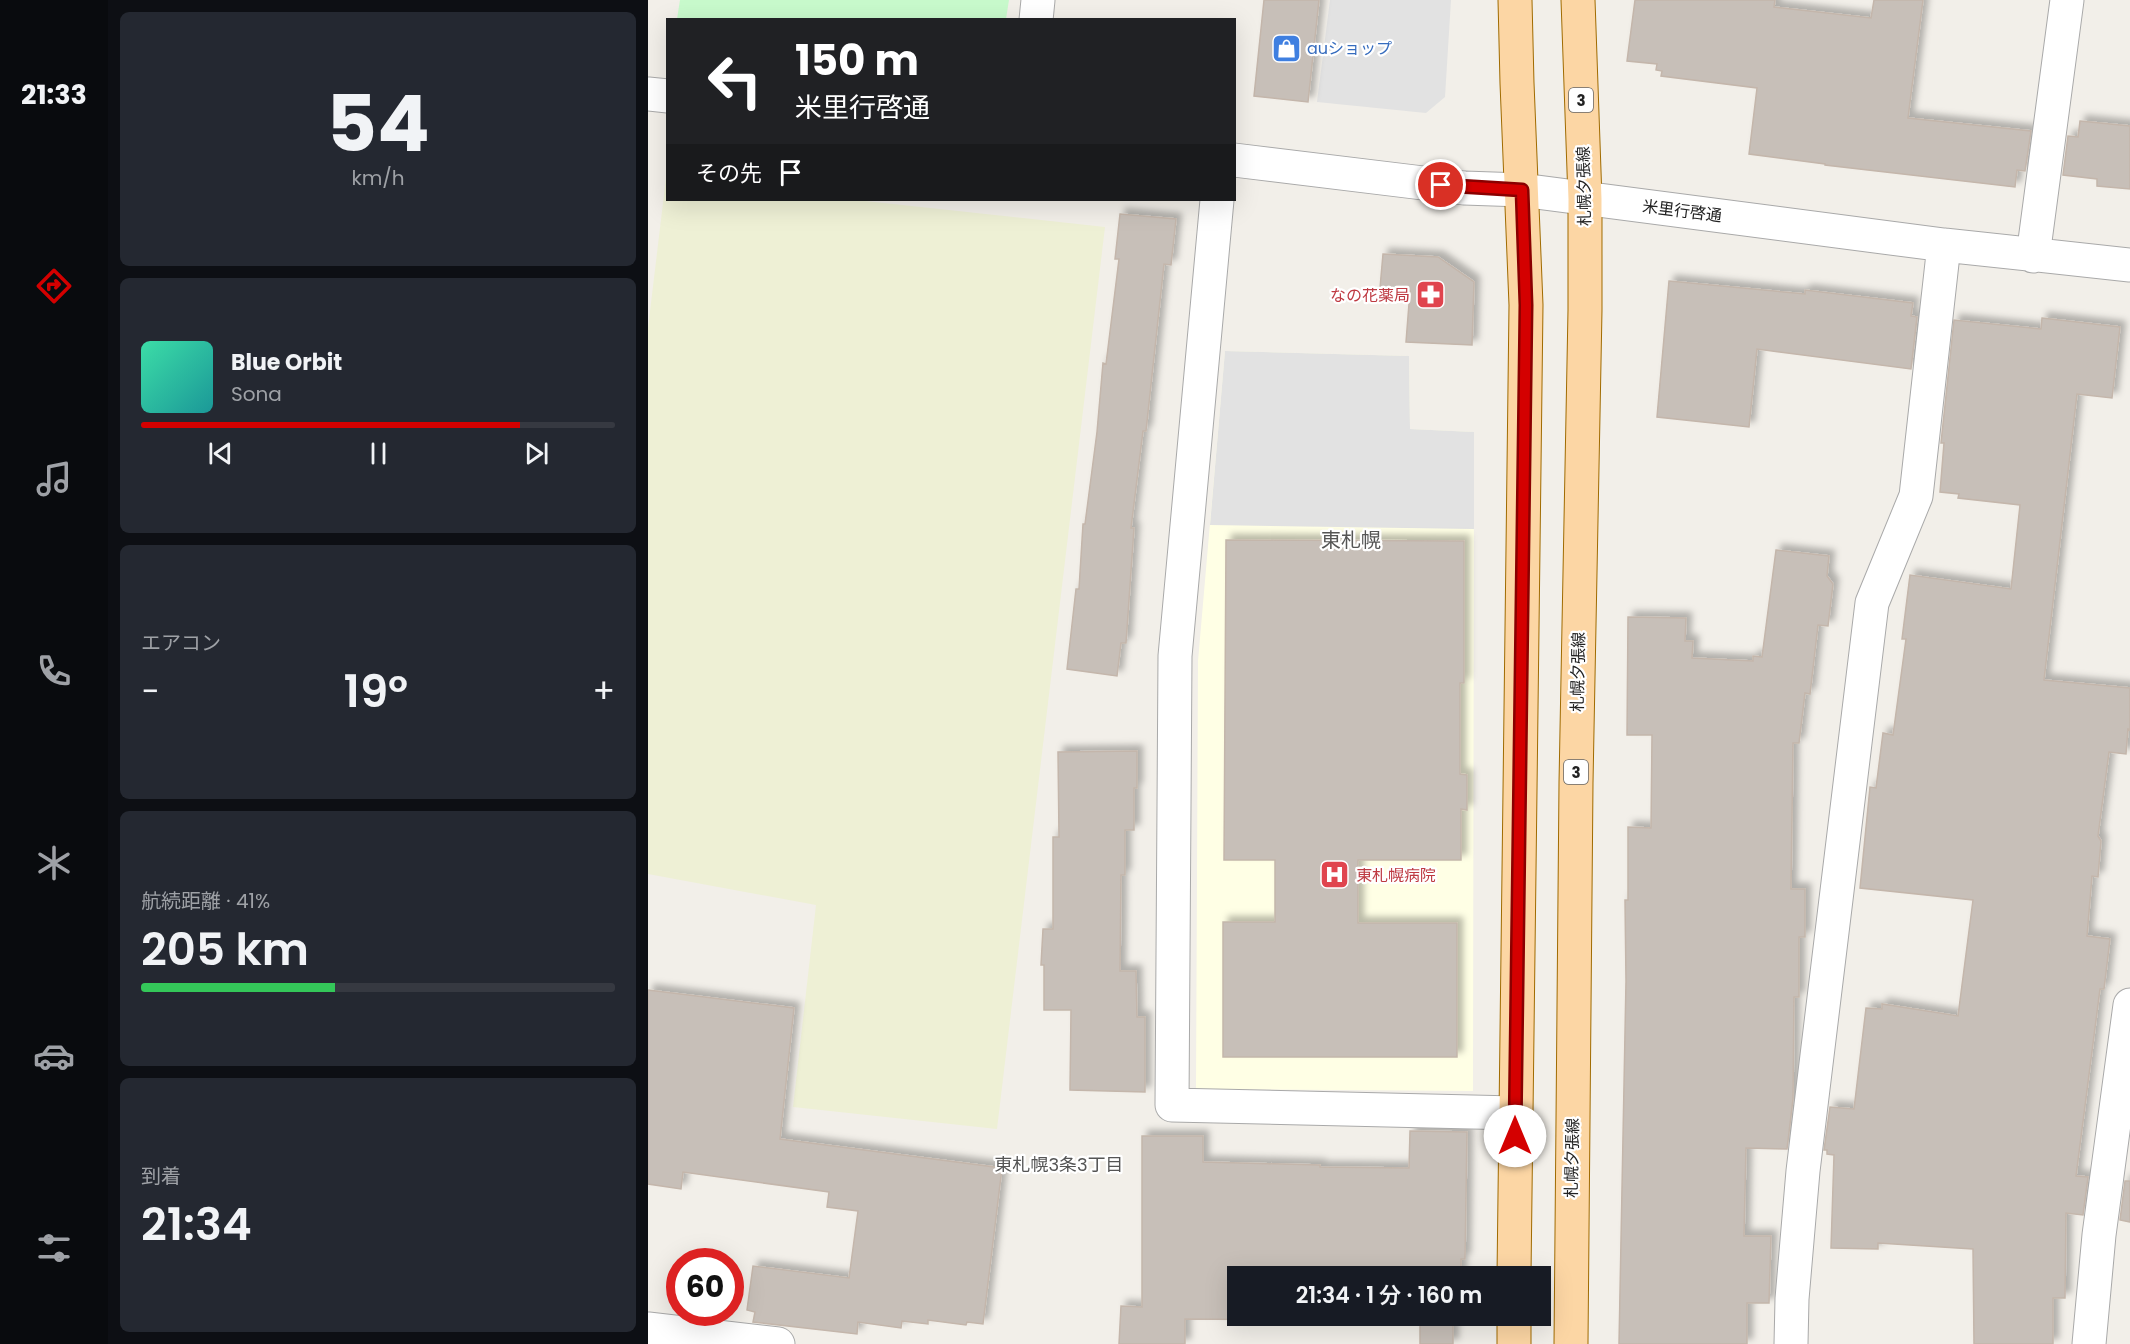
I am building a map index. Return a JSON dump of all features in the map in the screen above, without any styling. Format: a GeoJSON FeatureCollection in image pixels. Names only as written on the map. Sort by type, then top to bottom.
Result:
{"type":"FeatureCollection","features":[{"type":"Feature","properties":{"kind":"main road"},"geometry":{"type":"LineString","coordinates":[[1514,1266],[1526,305],[1516,83],[1515,0]]}},
{"type":"Feature","properties":{"kind":"main road","name":"札幌夕張線"},"geometry":{"type":"LineString","coordinates":[[1571,1344],[1574,918],[1585,199],[1578,0]]}},
{"type":"Feature","properties":{"kind":"main road"},"geometry":{"type":"LineString","coordinates":[[1514,1326],[1514,1344]]}},
{"type":"Feature","properties":{"kind":"street"},"geometry":{"type":"LineString","coordinates":[[1036,18],[1038,0]]}},
{"type":"Feature","properties":{"kind":"street"},"geometry":{"type":"LineString","coordinates":[[2033,256],[2067,0]]}},
{"type":"Feature","properties":{"kind":"street"},"geometry":{"type":"LineString","coordinates":[[648,94],[666,96]]}},
{"type":"Feature","properties":{"kind":"street","name":"米里行啓通"},"geometry":{"type":"LineString","coordinates":[[1236,160],[1464,188],[1522,190],[2033,256],[2130,265]]}},
{"type":"Feature","properties":{"kind":"street"},"geometry":{"type":"LineString","coordinates":[[1217,201],[1175,656],[1172,1105],[1515,1113]]}},
{"type":"Feature","properties":{"kind":"street"},"geometry":{"type":"LineString","coordinates":[[1791,1344],[1792,1299],[1803,1171],[1872,603],[1916,496],[1944,245]]}},
{"type":"Feature","properties":{"kind":"street"},"geometry":{"type":"LineString","coordinates":[[2090,1344],[2099,1235],[2130,1005]]}},
{"type":"Feature","properties":{"kind":"street"},"geometry":{"type":"LineString","coordinates":[[648,1329],[778,1344]]}},
{"type":"Feature","properties":{"kind":"shaded area"},"geometry":{"type":"Polygon","coordinates":[[[1330,0],[1451,0],[1445,97],[1426,113],[1317,102],[1330,0]]]}},
{"type":"Feature","properties":{"kind":"shaded area"},"geometry":{"type":"Polygon","coordinates":[[[666,178],[666,201],[865,201],[1105,227],[997,1129],[793,1107],[816,905],[648,874],[648,328],[666,178]]]}},
{"type":"Feature","properties":{"kind":"shaded area","name":"東札幌病院"},"geometry":{"type":"Polygon","coordinates":[[[1225,351],[1409,356],[1410,429],[1474,432],[1473,1091],[1196,1089],[1198,661],[1225,351]]]}},
{"type":"Feature","properties":{"kind":"shaded area"},"geometry":{"type":"Polygon","coordinates":[[[1225,351],[1409,356],[1410,429],[1474,432],[1474,529],[1210,525],[1225,351]]]}},
{"type":"Feature","properties":{"kind":"green space"},"geometry":{"type":"Polygon","coordinates":[[[680,0],[1009,0],[1006,18],[677,18],[680,0]]]}},
{"type":"Feature","properties":{"kind":"building","name":"auショップ"},"geometry":{"type":"Polygon","coordinates":[[[1264,0],[1319,0],[1308,102],[1254,96],[1264,0]]]}},
{"type":"Feature","properties":{"kind":"building"},"geometry":{"type":"Polygon","coordinates":[[[1635,0],[1775,0],[1774,7],[1871,18],[1874,0],[1923,0],[1908,118],[2031,131],[2025,171],[2017,170],[2015,187],[1749,154],[1757,88],[1661,76],[1662,71],[1656,70],[1657,64],[1627,61],[1635,0]]]}},
{"type":"Feature","properties":{"kind":"building"},"geometry":{"type":"Polygon","coordinates":[[[2080,121],[2130,126],[2130,189],[2097,186],[2097,179],[2063,175],[2068,136],[2078,137],[2080,121]]]}},
{"type":"Feature","properties":{"kind":"building"},"geometry":{"type":"Polygon","coordinates":[[[1120,214],[1176,219],[1171,265],[1164,264],[1146,431],[1143,431],[1131,528],[1134,528],[1126,643],[1121,643],[1117,676],[1067,669],[1076,589],[1079,589],[1083,524],[1085,524],[1097,432],[1103,363],[1106,364],[1119,259],[1115,259],[1120,214]]]}},
{"type":"Feature","properties":{"kind":"building"},"geometry":{"type":"Polygon","coordinates":[[[1383,254],[1438,257],[1474,282],[1472,345],[1406,342],[1410,291],[1380,288],[1383,254]]]}},
{"type":"Feature","properties":{"kind":"building"},"geometry":{"type":"Polygon","coordinates":[[[1669,281],[1805,294],[1805,290],[1913,303],[1911,316],[1917,317],[1911,369],[1757,349],[1749,427],[1657,417],[1669,281]]]}},
{"type":"Feature","properties":{"kind":"building"},"geometry":{"type":"Polygon","coordinates":[[[2042,318],[2120,327],[2112,398],[2077,394],[2044,680],[2130,688],[2130,730],[2128,729],[2126,754],[2109,752],[2098,836],[2101,841],[2098,877],[2092,876],[2087,936],[2110,939],[2104,989],[2100,989],[2076,1176],[2088,1177],[2083,1215],[2066,1213],[2065,1298],[2053,1298],[2053,1344],[1974,1344],[1973,1249],[1878,1243],[1878,1249],[1831,1248],[1834,1155],[1827,1154],[1827,1150],[1824,1150],[1830,1107],[1854,1109],[1866,1008],[1882,1009],[1882,1004],[1958,1016],[1973,900],[1860,888],[1870,787],[1876,788],[1883,733],[1893,735],[1906,639],[1902,639],[1910,575],[2011,589],[2020,505],[1958,498],[1959,494],[1940,492],[1944,443],[1941,443],[1954,320],[2041,329],[2042,318]]]}},
{"type":"Feature","properties":{"kind":"building"},"geometry":{"type":"Polygon","coordinates":[[[1226,540],[1464,541],[1464,683],[1460,683],[1460,774],[1467,775],[1467,810],[1461,809],[1461,860],[1358,860],[1358,923],[1457,923],[1457,1057],[1223,1057],[1223,922],[1275,922],[1275,860],[1224,860],[1226,540]]]}},
{"type":"Feature","properties":{"kind":"building"},"geometry":{"type":"Polygon","coordinates":[[[1776,550],[1829,556],[1827,576],[1833,584],[1828,626],[1818,625],[1810,694],[1805,693],[1799,743],[1793,743],[1791,889],[1805,889],[1805,937],[1799,937],[1799,997],[1794,997],[1793,1099],[1787,1149],[1746,1148],[1744,1236],[1771,1236],[1769,1303],[1747,1303],[1747,1344],[1619,1344],[1628,827],[1651,828],[1652,735],[1627,735],[1628,617],[1686,618],[1685,641],[1693,641],[1692,658],[1753,661],[1753,656],[1762,657],[1776,550]]]}},
{"type":"Feature","properties":{"kind":"building"},"geometry":{"type":"Polygon","coordinates":[[[1137,751],[1134,830],[1125,830],[1125,875],[1121,875],[1120,971],[1136,971],[1137,1017],[1145,1017],[1145,1092],[1070,1090],[1071,1010],[1044,1010],[1044,965],[1041,965],[1043,929],[1053,929],[1053,837],[1059,837],[1058,752],[1137,751]]]}},
{"type":"Feature","properties":{"kind":"building"},"geometry":{"type":"Polygon","coordinates":[[[648,990],[794,1008],[780,1139],[1002,1168],[983,1324],[967,1322],[966,1325],[928,1320],[928,1324],[902,1321],[901,1328],[858,1322],[857,1334],[753,1322],[755,1312],[747,1310],[753,1266],[849,1278],[858,1211],[827,1207],[829,1192],[683,1172],[681,1189],[648,1184],[648,990]]]}},
{"type":"Feature","properties":{"kind":"building"},"geometry":{"type":"Polygon","coordinates":[[[1410,1131],[1467,1132],[1465,1259],[1461,1259],[1461,1266],[1227,1266],[1227,1319],[1185,1319],[1185,1344],[1119,1344],[1121,1306],[1142,1307],[1142,1136],[1203,1136],[1203,1162],[1409,1168],[1410,1131]]]}},
{"type":"Feature","properties":{"kind":"building"},"geometry":{"type":"Polygon","coordinates":[[[2125,1181],[2130,1181],[2130,1222],[2120,1220],[2125,1181]]]}},
{"type":"Feature","properties":{"kind":"building"},"geometry":{"type":"Polygon","coordinates":[[[1420,1326],[1453,1326],[1453,1344],[1420,1344],[1420,1326]]]}},
{"type":"Feature","properties":{"kind":"place","name":"auショップ"},"geometry":{"type":"Point","coordinates":[1286,48]}},
{"type":"Feature","properties":{"kind":"place","name":"なの花薬局"},"geometry":{"type":"Point","coordinates":[1431,295]}},
{"type":"Feature","properties":{"kind":"place","name":"東札幌病院"},"geometry":{"type":"Point","coordinates":[1335,875]}},
{"type":"Feature","properties":{"kind":"district","name":"東札幌"},"geometry":{"type":"Point","coordinates":[1351,540]}},
{"type":"Feature","properties":{"kind":"district","name":"東札幌3条3丁目"},"geometry":{"type":"Point","coordinates":[1059,1164]}},
{"type":"Feature","properties":{"kind":"route"},"geometry":{"type":"LineString","coordinates":[[1441,185],[1522,190],[1526,305],[1515,1136]]}}]}
